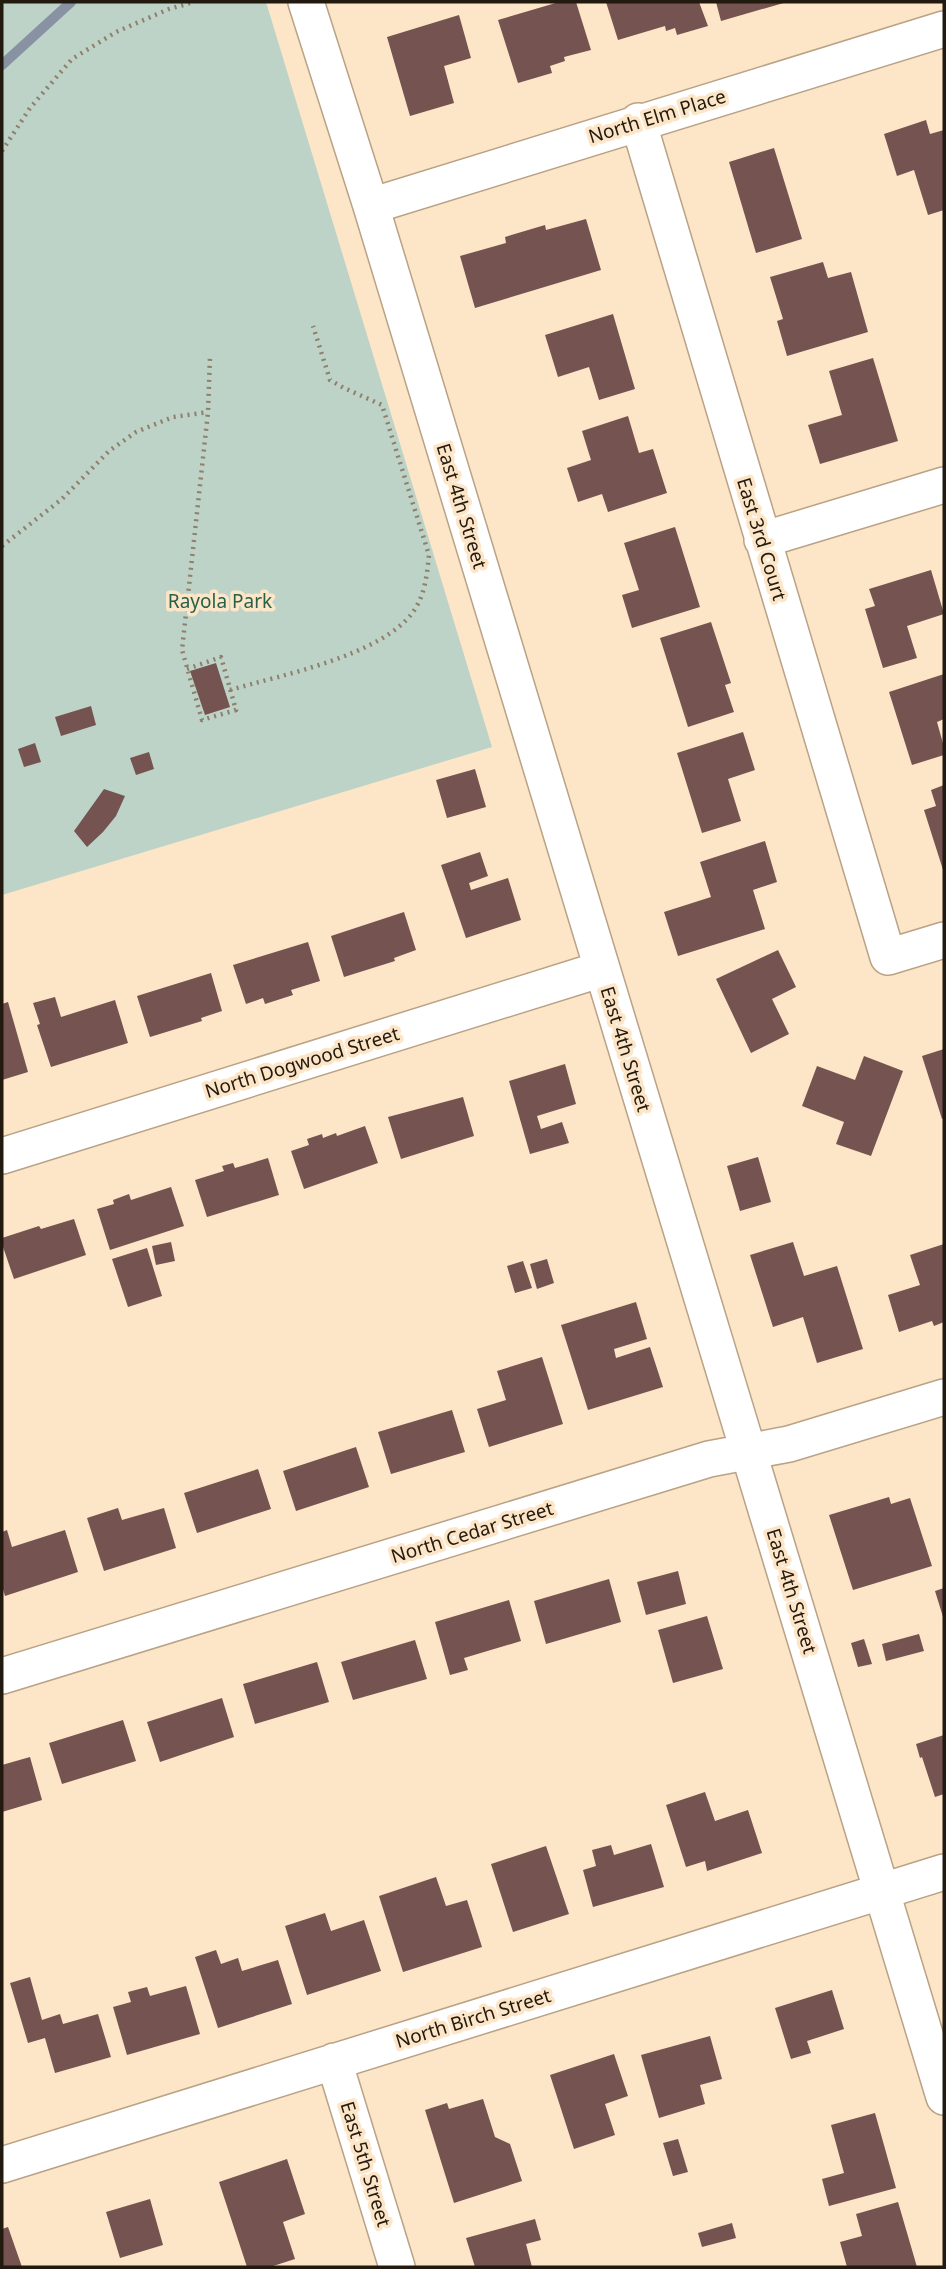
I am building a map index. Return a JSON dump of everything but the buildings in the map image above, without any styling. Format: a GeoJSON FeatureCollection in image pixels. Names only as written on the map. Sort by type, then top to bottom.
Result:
{"type":"FeatureCollection","features":[{"type":"Feature","properties":{"kind":"street","name":"East 4th Street"},"geometry":{"type":"LineString","coordinates":[[306,2],[371,205],[944,2097]]}},
{"type":"Feature","properties":{"kind":"street","name":"North Elm Place"},"geometry":{"type":"LineString","coordinates":[[371,205],[944,29]]}},
{"type":"Feature","properties":{"kind":"street","name":"East 3rd Court"},"geometry":{"type":"LineString","coordinates":[[639,121],[888,957],[944,940]]}},
{"type":"Feature","properties":{"kind":"street"},"geometry":{"type":"LineString","coordinates":[[762,540],[944,485]]}},
{"type":"Feature","properties":{"kind":"street","name":"North Dogwood Street"},"geometry":{"type":"LineString","coordinates":[[2,1156],[602,969]]}},
{"type":"Feature","properties":{"kind":"street","name":"North Cedar Street"},"geometry":{"type":"LineString","coordinates":[[2,1676],[709,1459],[789,1444],[944,1397]]}},
{"type":"Feature","properties":{"kind":"street","name":"North Birch Street"},"geometry":{"type":"LineString","coordinates":[[2,2165],[944,1872]]}},
{"type":"Feature","properties":{"kind":"street","name":"East 5th Street"},"geometry":{"type":"LineString","coordinates":[[334,2061],[397,2267]]}},
{"type":"Feature","properties":{"kind":"path"},"geometry":{"type":"LineString","coordinates":[[2,151],[30,108],[72,59],[116,32],[169,9],[194,2]]}},
{"type":"Feature","properties":{"kind":"path"},"geometry":{"type":"LineString","coordinates":[[230,690],[349,655],[376,642],[401,626],[412,613],[420,600],[427,577],[429,555],[382,405],[331,380],[313,326]]}},
{"type":"Feature","properties":{"kind":"path"},"geometry":{"type":"LineString","coordinates":[[187,669],[220,657],[236,710],[202,720],[187,669],[182,650],[208,412],[210,356]]}},
{"type":"Feature","properties":{"kind":"path"},"geometry":{"type":"LineString","coordinates":[[2,546],[62,499],[109,451],[136,432],[173,417],[208,412]]}},
{"type":"Feature","properties":{"kind":"green space","name":"Rayola Park"},"geometry":{"type":"Polygon","coordinates":[[[2,2],[266,2],[492,747],[2,895],[2,2]]]}},
{"type":"Feature","properties":{"kind":"waterway"},"geometry":{"type":"LineString","coordinates":[[2,65],[71,2]]}}]}
